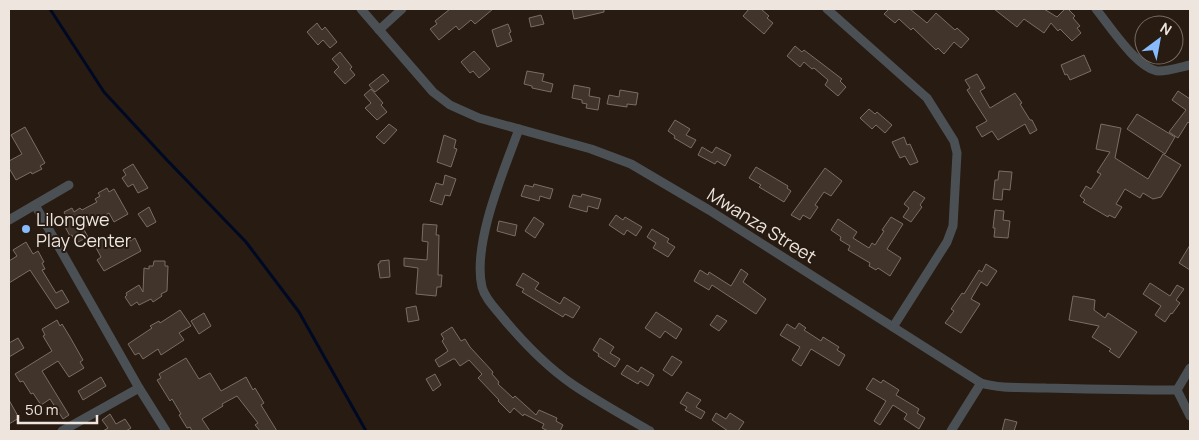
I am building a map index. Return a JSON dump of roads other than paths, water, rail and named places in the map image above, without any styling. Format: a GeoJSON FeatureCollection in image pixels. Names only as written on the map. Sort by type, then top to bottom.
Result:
{"type":"FeatureCollection","features":[{"type":"Feature","properties":{"kind":"street","name":"Mwanza Street"},"geometry":{"type":"LineString","coordinates":[[361,9],[441,99],[466,114],[591,149],[630,164],[709,210],[981,383],[992,386],[1107,390],[1177,390]]}},
{"type":"Feature","properties":{"kind":"street"},"geometry":{"type":"LineString","coordinates":[[379,30],[402,9]]}},
{"type":"Feature","properties":{"kind":"street"},"geometry":{"type":"LineString","coordinates":[[827,9],[927,98],[954,141],[957,153],[950,234],[947,242],[893,327]]}},
{"type":"Feature","properties":{"kind":"street"},"geometry":{"type":"LineString","coordinates":[[1096,9],[1145,66],[1161,71],[1190,65]]}},
{"type":"Feature","properties":{"kind":"street"},"geometry":{"type":"LineString","coordinates":[[519,129],[487,222],[481,265],[482,287],[494,308],[513,330],[554,370],[588,394],[650,431]]}},
{"type":"Feature","properties":{"kind":"street"},"geometry":{"type":"LineString","coordinates":[[9,220],[70,185]]}},
{"type":"Feature","properties":{"kind":"street"},"geometry":{"type":"LineString","coordinates":[[35,205],[139,388],[166,431]]}},
{"type":"Feature","properties":{"kind":"street"},"geometry":{"type":"LineString","coordinates":[[1190,368],[1177,390],[1190,416]]}},
{"type":"Feature","properties":{"kind":"street"},"geometry":{"type":"LineString","coordinates":[[952,431],[981,383]]}},
{"type":"Feature","properties":{"kind":"street"},"geometry":{"type":"LineString","coordinates":[[62,431],[139,388]]}},
{"type":"Feature","properties":{"kind":"waterway"},"geometry":{"type":"LineString","coordinates":[[50,9],[104,92],[246,242],[299,312],[366,431]]}},
{"type":"Feature","properties":{"kind":"place","name":"Lilongwe Play Center"},"geometry":{"type":"Point","coordinates":[26,229]}}]}
